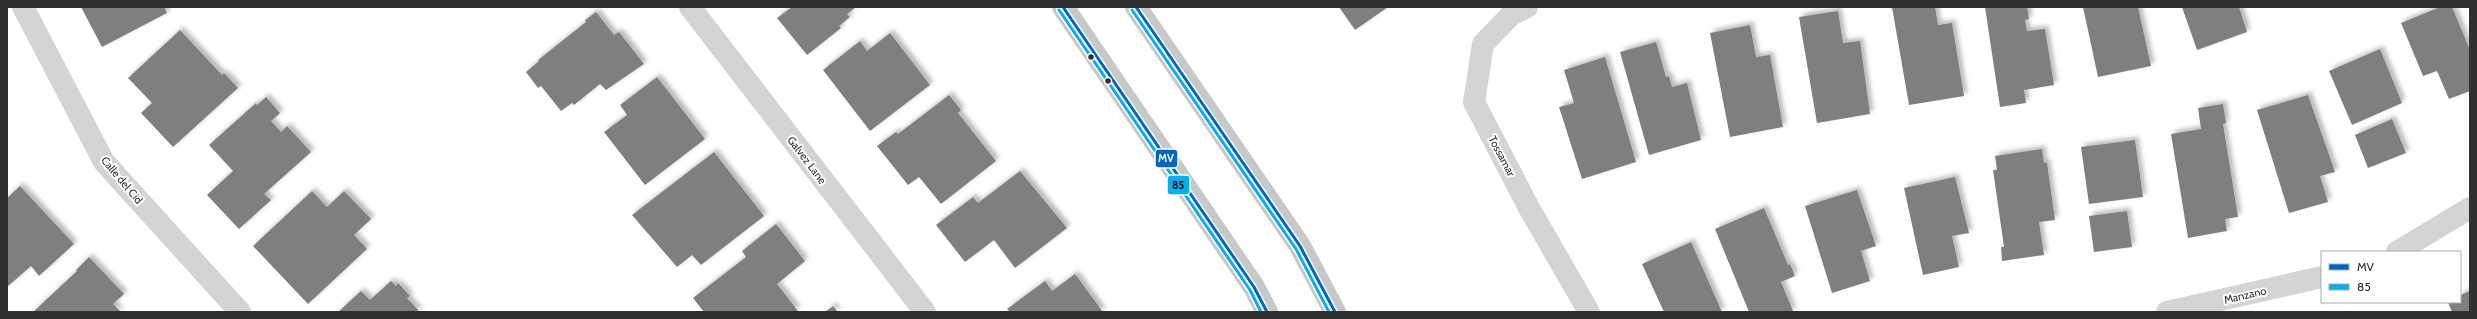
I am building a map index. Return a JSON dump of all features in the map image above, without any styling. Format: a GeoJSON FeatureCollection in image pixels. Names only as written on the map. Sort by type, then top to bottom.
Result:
{"type":"FeatureCollection","features":[{"type":"Feature","properties":{"kind":"main road"},"geometry":{"type":"LineString","coordinates":[[1064,7],[1254,287],[1267,312]]}},
{"type":"Feature","properties":{"kind":"main road"},"geometry":{"type":"LineString","coordinates":[[1136,7],[1300,246],[1335,312]]}},
{"type":"Feature","properties":{"kind":"street","name":"Calle del Cid"},"geometry":{"type":"LineString","coordinates":[[23,7],[104,162],[240,312]]}},
{"type":"Feature","properties":{"kind":"street","name":"Galvez Lane"},"geometry":{"type":"LineString","coordinates":[[690,7],[925,312]]}},
{"type":"Feature","properties":{"kind":"street","name":"Tossamar"},"geometry":{"type":"LineString","coordinates":[[1527,7],[1512,15],[1483,44],[1474,102],[1529,208],[1589,312]]}},
{"type":"Feature","properties":{"kind":"street"},"geometry":{"type":"LineString","coordinates":[[2398,251],[2470,208]]}},
{"type":"Feature","properties":{"kind":"street","name":"Manzano"},"geometry":{"type":"LineString","coordinates":[[2167,312],[2321,277]]}},
{"type":"Feature","properties":{"kind":"building"},"geometry":{"type":"Polygon","coordinates":[[[81,7],[164,7],[167,13],[102,47],[81,7]]]}},
{"type":"Feature","properties":{"kind":"building"},"geometry":{"type":"Polygon","coordinates":[[[792,7],[856,7],[847,14],[850,17],[839,26],[841,28],[807,55],[777,18],[792,7]]]}},
{"type":"Feature","properties":{"kind":"building"},"geometry":{"type":"Polygon","coordinates":[[[1339,7],[1388,7],[1355,30],[1339,7]]]}},
{"type":"Feature","properties":{"kind":"building"},"geometry":{"type":"Polygon","coordinates":[[[1892,7],[1935,7],[1938,25],[1952,23],[1964,96],[1909,105],[1892,7]]]}},
{"type":"Feature","properties":{"kind":"building"},"geometry":{"type":"Polygon","coordinates":[[[1985,7],[2027,7],[2029,19],[2025,20],[2027,31],[2045,29],[2054,85],[2024,90],[2026,103],[2000,107],[1985,7]]]}},
{"type":"Feature","properties":{"kind":"building"},"geometry":{"type":"Polygon","coordinates":[[[2083,7],[2138,7],[2151,66],[2098,77],[2083,7]]]}},
{"type":"Feature","properties":{"kind":"building"},"geometry":{"type":"Polygon","coordinates":[[[2182,7],[2239,7],[2247,32],[2197,50],[2182,7]]]}},
{"type":"Feature","properties":{"kind":"building"},"geometry":{"type":"Polygon","coordinates":[[[2440,7],[2452,7],[2470,50],[2470,91],[2449,99],[2437,71],[2423,76],[2401,23],[2440,7]]]}},
{"type":"Feature","properties":{"kind":"building"},"geometry":{"type":"Polygon","coordinates":[[[1838,11],[1843,43],[1860,41],[1870,114],[1817,123],[1799,17],[1838,11]]]}},
{"type":"Feature","properties":{"kind":"building"},"geometry":{"type":"Polygon","coordinates":[[[596,12],[614,35],[619,32],[644,64],[606,90],[600,84],[574,105],[572,103],[561,111],[541,86],[538,88],[526,72],[539,61],[538,60],[586,22],[585,20],[596,12]]]}},
{"type":"Feature","properties":{"kind":"building"},"geometry":{"type":"Polygon","coordinates":[[[1750,25],[1756,57],[1770,55],[1783,127],[1730,137],[1710,33],[1750,25]]]}},
{"type":"Feature","properties":{"kind":"building"},"geometry":{"type":"Polygon","coordinates":[[[180,30],[222,75],[224,73],[238,88],[173,147],[141,113],[152,103],[128,78],[180,30]]]}},
{"type":"Feature","properties":{"kind":"building"},"geometry":{"type":"Polygon","coordinates":[[[890,33],[930,85],[870,131],[823,70],[860,41],[867,51],[890,33]]]}},
{"type":"Feature","properties":{"kind":"building"},"geometry":{"type":"Polygon","coordinates":[[[1656,42],[1666,77],[1669,76],[1672,87],[1687,83],[1701,140],[1649,155],[1620,52],[1656,42]]]}},
{"type":"Feature","properties":{"kind":"building"},"geometry":{"type":"Polygon","coordinates":[[[2380,49],[2402,103],[2352,125],[2329,71],[2380,49]]]}},
{"type":"Feature","properties":{"kind":"building"},"geometry":{"type":"Polygon","coordinates":[[[1605,57],[1636,162],[1582,179],[1559,107],[1574,103],[1564,70],[1605,57]]]}},
{"type":"Feature","properties":{"kind":"building"},"geometry":{"type":"Polygon","coordinates":[[[657,77],[705,139],[645,185],[604,132],[627,115],[620,105],[657,77]]]}},
{"type":"Feature","properties":{"kind":"building"},"geometry":{"type":"Polygon","coordinates":[[[949,95],[961,110],[958,113],[996,161],[941,204],[919,177],[908,185],[877,146],[896,132],[898,134],[949,95]]]}},
{"type":"Feature","properties":{"kind":"building"},"geometry":{"type":"Polygon","coordinates":[[[2308,95],[2335,172],[2320,176],[2328,202],[2289,213],[2257,110],[2308,95]]]}},
{"type":"Feature","properties":{"kind":"building"},"geometry":{"type":"Polygon","coordinates":[[[266,97],[280,113],[271,121],[281,132],[287,126],[311,152],[264,194],[271,200],[239,229],[207,195],[233,171],[209,145],[256,103],[257,105],[266,97]]]}},
{"type":"Feature","properties":{"kind":"building"},"geometry":{"type":"Polygon","coordinates":[[[2223,104],[2226,123],[2223,124],[2238,217],[2225,219],[2227,231],[2188,238],[2171,134],[2201,129],[2198,108],[2223,104]]]}},
{"type":"Feature","properties":{"kind":"building"},"geometry":{"type":"Polygon","coordinates":[[[2392,119],[2406,153],[2368,168],[2355,135],[2392,119]]]}},
{"type":"Feature","properties":{"kind":"building"},"geometry":{"type":"Polygon","coordinates":[[[2135,140],[2143,197],[2089,204],[2081,147],[2135,140]]]}},
{"type":"Feature","properties":{"kind":"building"},"geometry":{"type":"Polygon","coordinates":[[[2042,149],[2044,163],[2047,163],[2055,220],[2039,222],[2044,255],[2002,261],[2001,247],[2004,247],[1993,170],[1997,170],[1995,156],[2042,149]]]}},
{"type":"Feature","properties":{"kind":"building"},"geometry":{"type":"Polygon","coordinates":[[[714,152],[764,216],[701,265],[692,255],[677,267],[632,215],[714,152]]]}},
{"type":"Feature","properties":{"kind":"building"},"geometry":{"type":"Polygon","coordinates":[[[1020,171],[1067,228],[1015,268],[994,240],[965,262],[936,225],[973,197],[978,203],[1020,171]]]}},
{"type":"Feature","properties":{"kind":"building"},"geometry":{"type":"Polygon","coordinates":[[[1955,177],[1969,233],[1952,236],[1959,267],[1923,275],[1904,188],[1955,177]]]}},
{"type":"Feature","properties":{"kind":"building"},"geometry":{"type":"Polygon","coordinates":[[[20,186],[74,244],[39,276],[31,266],[7,287],[7,198],[20,186]]]}},
{"type":"Feature","properties":{"kind":"building"},"geometry":{"type":"Polygon","coordinates":[[[1857,190],[1876,246],[1861,251],[1870,281],[1832,293],[1805,206],[1857,190]]]}},
{"type":"Feature","properties":{"kind":"building"},"geometry":{"type":"Polygon","coordinates":[[[312,191],[327,207],[344,191],[371,219],[354,235],[367,249],[308,304],[253,246],[312,191]]]}},
{"type":"Feature","properties":{"kind":"building"},"geometry":{"type":"Polygon","coordinates":[[[1764,208],[1788,265],[1790,264],[1795,276],[1781,282],[1793,311],[1790,312],[1749,312],[1715,229],[1764,208]]]}},
{"type":"Feature","properties":{"kind":"building"},"geometry":{"type":"Polygon","coordinates":[[[2127,211],[2132,247],[2094,252],[2089,216],[2127,211]]]}},
{"type":"Feature","properties":{"kind":"building"},"geometry":{"type":"Polygon","coordinates":[[[776,224],[805,261],[777,284],[798,311],[704,312],[693,298],[746,257],[742,251],[776,224]]]}},
{"type":"Feature","properties":{"kind":"building"},"geometry":{"type":"Polygon","coordinates":[[[1691,242],[1722,312],[1664,312],[1642,264],[1691,242]]]}},
{"type":"Feature","properties":{"kind":"building"},"geometry":{"type":"Polygon","coordinates":[[[89,257],[124,294],[113,304],[121,312],[33,312],[77,271],[76,270],[89,257]]]}},
{"type":"Feature","properties":{"kind":"building"},"geometry":{"type":"Polygon","coordinates":[[[1075,274],[1103,312],[1010,312],[1007,309],[1045,281],[1052,291],[1075,274]]]}},
{"type":"Feature","properties":{"kind":"building"},"geometry":{"type":"Polygon","coordinates":[[[391,281],[396,286],[398,283],[410,296],[407,298],[420,312],[338,312],[361,291],[370,300],[391,281]]]}},
{"type":"Feature","properties":{"kind":"building"},"geometry":{"type":"Polygon","coordinates":[[[2470,291],[2470,312],[2452,312],[2448,303],[2461,303],[2461,295],[2470,291]]]}},
{"type":"Feature","properties":{"kind":"building"},"geometry":{"type":"Polygon","coordinates":[[[833,306],[838,312],[825,312],[833,306]]]}},
{"type":"Feature","properties":{"kind":"transit line","name":"MV"},"geometry":{"type":"LineString","coordinates":[[1063,7],[1254,287],[1267,312]]}},
{"type":"Feature","properties":{"kind":"transit line","name":"MV"},"geometry":{"type":"LineString","coordinates":[[1136,7],[1300,246],[1335,312]]}},
{"type":"Feature","properties":{"kind":"transit line","name":"85"},"geometry":{"type":"LineString","coordinates":[[1059,10],[1250,290],[1261,312]]}},
{"type":"Feature","properties":{"kind":"transit line","name":"85"},"geometry":{"type":"LineString","coordinates":[[1132,10],[1296,249],[1329,312]]}}]}
